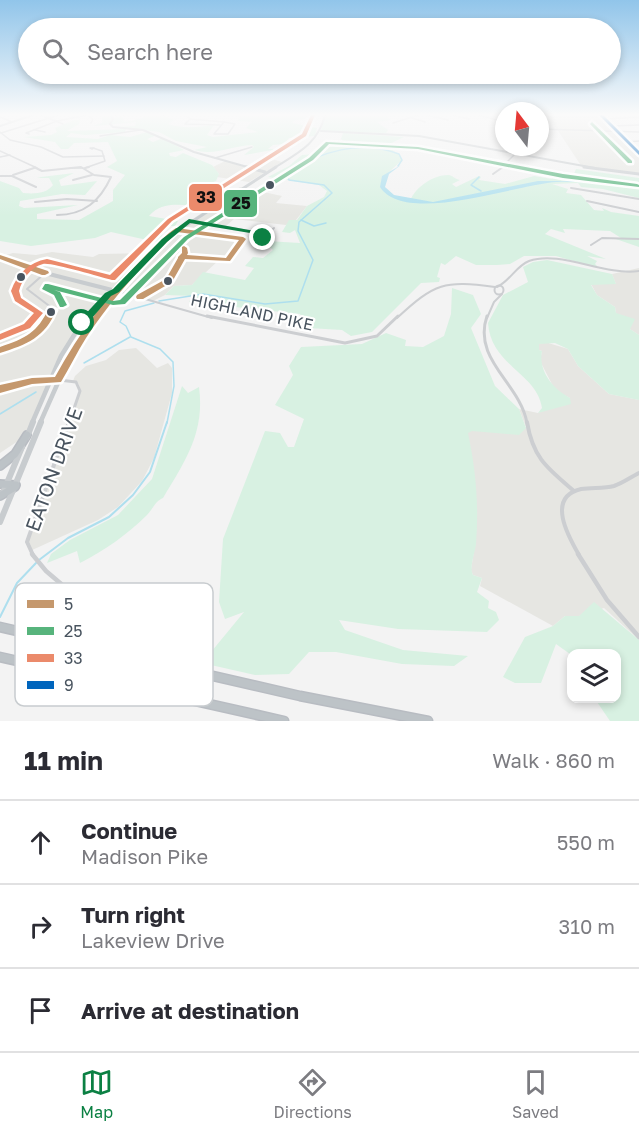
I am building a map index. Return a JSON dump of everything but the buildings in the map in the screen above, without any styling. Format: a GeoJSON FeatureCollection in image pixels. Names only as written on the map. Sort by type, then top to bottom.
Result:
{"type":"FeatureCollection","features":[{"type":"Feature","properties":{"kind":"highway"},"geometry":{"type":"LineString","coordinates":[[0,466],[15,454],[27,435]]}},
{"type":"Feature","properties":{"kind":"highway"},"geometry":{"type":"LineString","coordinates":[[0,497],[9,485]]}},
{"type":"Feature","properties":{"kind":"highway"},"geometry":{"type":"LineString","coordinates":[[0,627],[15,630]]}},
{"type":"Feature","properties":{"kind":"highway"},"geometry":{"type":"LineString","coordinates":[[0,657],[15,660]]}},
{"type":"Feature","properties":{"kind":"highway"},"geometry":{"type":"LineString","coordinates":[[213,676],[428,721]]}},
{"type":"Feature","properties":{"kind":"highway"},"geometry":{"type":"LineString","coordinates":[[213,704],[284,721]]}},
{"type":"Feature","properties":{"kind":"main road"},"geometry":{"type":"LineString","coordinates":[[191,149],[265,172]]}},
{"type":"Feature","properties":{"kind":"main road"},"geometry":{"type":"LineString","coordinates":[[9,485],[77,340],[116,291],[165,240],[189,221],[306,149]]}},
{"type":"Feature","properties":{"kind":"main road"},"geometry":{"type":"LineString","coordinates":[[634,149],[639,154]]}},
{"type":"Feature","properties":{"kind":"main road"},"geometry":{"type":"LineString","coordinates":[[522,156],[639,174]]}},
{"type":"Feature","properties":{"kind":"main road","name":"HIGHLAND PIKE"},"geometry":{"type":"LineString","coordinates":[[0,257],[45,273],[116,291]]}},
{"type":"Feature","properties":{"kind":"main road"},"geometry":{"type":"LineString","coordinates":[[0,522],[9,485],[50,380],[80,327],[108,295],[116,291]]}},
{"type":"Feature","properties":{"kind":"main road"},"geometry":{"type":"LineString","coordinates":[[0,389],[23,382],[57,380]]}},
{"type":"Feature","properties":{"kind":"street"},"geometry":{"type":"LineString","coordinates":[[47,149],[63,157],[104,156]]}},
{"type":"Feature","properties":{"kind":"street"},"geometry":{"type":"LineString","coordinates":[[0,151],[45,171],[85,168],[103,163],[104,156],[101,151],[95,149]]}},
{"type":"Feature","properties":{"kind":"street"},"geometry":{"type":"LineString","coordinates":[[215,158],[246,149]]}},
{"type":"Feature","properties":{"kind":"street"},"geometry":{"type":"LineString","coordinates":[[0,157],[11,154]]}},
{"type":"Feature","properties":{"kind":"street"},"geometry":{"type":"LineString","coordinates":[[493,174],[515,156]]}},
{"type":"Feature","properties":{"kind":"street"},"geometry":{"type":"LineString","coordinates":[[0,176],[12,176],[34,168]]}},
{"type":"Feature","properties":{"kind":"street"},"geometry":{"type":"LineString","coordinates":[[85,168],[92,175]]}},
{"type":"Feature","properties":{"kind":"street"},"geometry":{"type":"LineString","coordinates":[[57,215],[83,211],[98,201],[111,178],[92,175],[73,180]]}},
{"type":"Feature","properties":{"kind":"street"},"geometry":{"type":"LineString","coordinates":[[12,176],[36,187]]}},
{"type":"Feature","properties":{"kind":"street"},"geometry":{"type":"LineString","coordinates":[[571,188],[639,199]]}},
{"type":"Feature","properties":{"kind":"street"},"geometry":{"type":"LineString","coordinates":[[34,202],[67,199],[98,201]]}},
{"type":"Feature","properties":{"kind":"street"},"geometry":{"type":"LineString","coordinates":[[587,201],[639,212]]}},
{"type":"Feature","properties":{"kind":"street"},"geometry":{"type":"LineString","coordinates":[[189,221],[268,234]]}},
{"type":"Feature","properties":{"kind":"street"},"geometry":{"type":"LineString","coordinates":[[263,238],[274,228]]}},
{"type":"Feature","properties":{"kind":"street"},"geometry":{"type":"LineString","coordinates":[[591,244],[602,238],[639,239]]}},
{"type":"Feature","properties":{"kind":"street"},"geometry":{"type":"LineString","coordinates":[[574,491],[537,456],[531,443],[528,422],[516,392],[483,348],[482,329],[495,291],[521,264],[543,258],[564,260],[616,274],[639,271]]}},
{"type":"Feature","properties":{"kind":"street"},"geometry":{"type":"LineString","coordinates":[[0,350],[32,337],[47,324],[52,308],[48,303],[32,296],[27,289],[45,273]]}},
{"type":"Feature","properties":{"kind":"street","name":"HIGHLAND PIKE"},"geometry":{"type":"LineString","coordinates":[[116,291],[226,322],[324,340],[350,342],[377,336],[424,293],[438,286],[455,283],[485,287],[495,291],[504,289]]}},
{"type":"Feature","properties":{"kind":"street"},"geometry":{"type":"LineString","coordinates":[[495,291],[505,293],[505,283]]}},
{"type":"Feature","properties":{"kind":"street","name":"EATON DRIVE"},"geometry":{"type":"LineString","coordinates":[[57,380],[76,382],[80,391],[27,542],[30,551],[46,571],[60,583]]}},
{"type":"Feature","properties":{"kind":"street"},"geometry":{"type":"LineString","coordinates":[[639,473],[612,487],[574,491],[565,500],[561,511],[567,533],[612,608],[639,637]]}},
{"type":"Feature","properties":{"kind":"shaded area"},"geometry":{"type":"Polygon","coordinates":[[[570,149],[634,149],[639,154],[639,174],[582,167],[570,149]]]}},
{"type":"Feature","properties":{"kind":"shaded area"},"geometry":{"type":"Polygon","coordinates":[[[275,160],[282,162],[249,182],[217,177],[219,174],[213,167],[225,161],[243,166],[275,160]]]}},
{"type":"Feature","properties":{"kind":"shaded area"},"geometry":{"type":"Polygon","coordinates":[[[240,187],[282,196],[276,203],[307,206],[296,220],[286,225],[234,219],[226,226],[208,225],[203,231],[243,237],[247,240],[231,261],[219,260],[192,285],[174,286],[165,295],[153,301],[122,292],[108,295],[71,339],[27,435],[0,453],[0,257],[13,253],[36,255],[52,252],[93,257],[99,254],[152,253],[178,229],[240,187]]]}},
{"type":"Feature","properties":{"kind":"shaded area"},"geometry":{"type":"Polygon","coordinates":[[[639,268],[639,335],[630,329],[616,313],[615,307],[597,295],[591,284],[616,284],[612,274],[639,268]]]}},
{"type":"Feature","properties":{"kind":"shaded area"},"geometry":{"type":"Polygon","coordinates":[[[545,342],[568,349],[578,366],[609,394],[639,400],[639,640],[604,608],[579,616],[565,616],[553,626],[480,586],[482,578],[473,575],[471,570],[476,538],[465,423],[526,427],[519,409],[538,413],[570,398],[555,390],[540,361],[542,351],[539,350],[539,344],[545,342]]]}},
{"type":"Feature","properties":{"kind":"shaded area"},"geometry":{"type":"Polygon","coordinates":[[[136,348],[157,368],[168,363],[172,368],[172,393],[154,458],[142,481],[118,507],[98,520],[30,551],[27,546],[80,391],[79,384],[73,381],[75,376],[86,366],[106,360],[119,350],[136,348]]]}},
{"type":"Feature","properties":{"kind":"green space"},"geometry":{"type":"Polygon","coordinates":[[[111,149],[182,149],[184,150],[169,153],[170,156],[176,157],[183,153],[212,165],[219,174],[216,181],[199,187],[204,202],[202,207],[167,206],[154,211],[149,216],[178,221],[175,226],[163,226],[162,238],[156,242],[111,232],[95,238],[31,246],[0,241],[0,181],[19,188],[23,193],[40,193],[53,185],[49,178],[37,178],[41,177],[74,173],[59,180],[61,186],[97,181],[85,195],[62,194],[20,201],[19,206],[24,208],[78,205],[37,214],[37,219],[79,220],[113,201],[113,190],[125,175],[107,167],[117,161],[111,149]]]}},
{"type":"Feature","properties":{"kind":"green space"},"geometry":{"type":"Polygon","coordinates":[[[200,149],[229,149],[209,152],[194,150],[200,149]]]}},
{"type":"Feature","properties":{"kind":"green space"},"geometry":{"type":"Polygon","coordinates":[[[252,149],[278,149],[244,155],[252,149]]]}},
{"type":"Feature","properties":{"kind":"green space"},"geometry":{"type":"Polygon","coordinates":[[[326,149],[390,149],[399,154],[402,160],[388,173],[383,183],[385,190],[394,196],[410,201],[416,191],[431,179],[450,175],[460,180],[452,184],[456,187],[479,176],[481,177],[479,180],[505,184],[534,176],[552,179],[550,175],[565,172],[574,174],[576,169],[639,178],[639,198],[603,189],[581,187],[578,183],[552,184],[568,189],[566,193],[581,195],[594,210],[604,211],[602,208],[611,212],[639,216],[639,247],[613,238],[621,238],[610,231],[563,229],[565,233],[551,229],[545,234],[606,259],[587,256],[597,261],[595,264],[597,266],[594,267],[556,256],[524,256],[510,264],[476,265],[456,256],[445,265],[441,263],[437,277],[440,278],[439,282],[421,283],[372,332],[351,336],[342,330],[308,328],[300,314],[189,302],[193,296],[165,295],[174,286],[192,285],[203,272],[245,280],[254,268],[245,266],[253,257],[263,258],[273,250],[267,244],[249,240],[300,243],[295,230],[290,233],[282,232],[289,220],[297,220],[307,206],[324,197],[327,191],[319,185],[268,177],[289,166],[302,155],[326,149]]]}},
{"type":"Feature","properties":{"kind":"green space"},"geometry":{"type":"Polygon","coordinates":[[[547,260],[612,274],[616,284],[591,285],[597,295],[615,307],[616,313],[635,319],[630,329],[639,335],[639,400],[609,394],[578,366],[568,349],[555,343],[539,344],[539,350],[542,351],[542,366],[548,379],[570,398],[571,404],[538,413],[542,408],[538,396],[524,377],[497,350],[491,338],[488,323],[503,295],[528,282],[523,267],[533,262],[547,260]]]}},
{"type":"Feature","properties":{"kind":"green space"},"geometry":{"type":"Polygon","coordinates":[[[452,288],[473,295],[481,314],[471,328],[495,386],[519,409],[526,428],[519,435],[472,431],[468,433],[477,502],[476,544],[472,572],[473,575],[482,578],[477,592],[489,601],[488,608],[496,612],[499,620],[487,632],[398,629],[339,620],[345,630],[403,650],[468,656],[454,666],[402,664],[336,652],[309,652],[289,674],[255,675],[213,665],[213,650],[244,612],[225,619],[219,602],[223,539],[265,431],[280,433],[288,447],[294,447],[304,419],[275,405],[293,375],[289,366],[301,347],[362,344],[386,333],[406,340],[405,346],[423,347],[444,336],[451,314],[452,288]]]}},
{"type":"Feature","properties":{"kind":"green space"},"geometry":{"type":"Polygon","coordinates":[[[182,386],[188,393],[199,387],[199,418],[192,445],[163,498],[132,529],[89,558],[80,563],[77,551],[47,563],[51,554],[70,540],[118,515],[152,479],[182,386]]]}},
{"type":"Feature","properties":{"kind":"green space"},"geometry":{"type":"Polygon","coordinates":[[[594,602],[639,640],[639,721],[610,721],[598,703],[621,703],[621,649],[567,649],[567,652],[556,644],[541,683],[515,683],[503,677],[525,637],[553,626],[565,616],[579,616],[594,602]]]}},
{"type":"Feature","properties":{"kind":"water"},"geometry":{"type":"Polygon","coordinates":[[[401,165],[389,174],[385,187],[394,195],[433,202],[538,181],[609,181],[639,186],[557,182],[463,200],[436,203],[413,203],[393,198],[380,187],[382,176],[401,165]]]}},
{"type":"Feature","properties":{"kind":"waterway"},"geometry":{"type":"LineString","coordinates":[[301,220],[332,193],[324,185],[289,180],[286,172],[313,159],[350,149]]}},
{"type":"Feature","properties":{"kind":"waterway"},"geometry":{"type":"LineString","coordinates":[[375,149],[399,154],[402,160],[398,166]]}},
{"type":"Feature","properties":{"kind":"waterway"},"geometry":{"type":"LineString","coordinates":[[479,177],[471,185],[481,191]]}},
{"type":"Feature","properties":{"kind":"waterway"},"geometry":{"type":"LineString","coordinates":[[159,301],[203,294],[265,304],[298,301],[313,260],[298,231],[301,220]]}},
{"type":"Feature","properties":{"kind":"waterway"},"geometry":{"type":"LineString","coordinates":[[301,220],[314,226],[326,223]]}},
{"type":"Feature","properties":{"kind":"waterway"},"geometry":{"type":"LineString","coordinates":[[154,303],[125,311],[120,322],[126,326],[131,337],[160,349],[173,362],[174,386],[167,423]]}},
{"type":"Feature","properties":{"kind":"waterway"},"geometry":{"type":"LineString","coordinates":[[84,363],[130,337]]}},
{"type":"Feature","properties":{"kind":"waterway"},"geometry":{"type":"LineString","coordinates":[[0,414],[36,392]]}},
{"type":"Feature","properties":{"kind":"waterway"},"geometry":{"type":"LineString","coordinates":[[39,560],[68,538],[109,517],[133,495],[150,472],[167,422]]}},
{"type":"Feature","properties":{"kind":"waterway"},"geometry":{"type":"LineString","coordinates":[[17,583],[36,563]]}},
{"type":"Feature","properties":{"kind":"waterway"},"geometry":{"type":"LineString","coordinates":[[0,617],[15,587]]}},
{"type":"Feature","properties":{"kind":"transit line","name":"33"},"geometry":{"type":"LineString","coordinates":[[0,337],[27,326],[39,313],[18,299],[15,291],[22,276],[31,267],[47,261],[112,278],[170,220],[282,149]]}},
{"type":"Feature","properties":{"kind":"transit line","name":"25"},"geometry":{"type":"LineString","coordinates":[[63,305],[57,294],[46,289],[48,286],[113,303],[122,302],[186,238],[311,159],[322,149]]}},
{"type":"Feature","properties":{"kind":"transit line","name":"25"},"geometry":{"type":"LineString","coordinates":[[421,149],[563,176],[637,186]]}},
{"type":"Feature","properties":{"kind":"transit line","name":"25"},"geometry":{"type":"LineString","coordinates":[[617,149],[630,162]]}},
{"type":"Feature","properties":{"kind":"transit line","name":"9"},"geometry":{"type":"LineString","coordinates":[[634,149],[639,154]]}},
{"type":"Feature","properties":{"kind":"transit line","name":"5"},"geometry":{"type":"LineString","coordinates":[[0,389],[32,381],[58,380],[69,358],[95,318],[125,281],[176,230],[243,239],[228,260],[181,257]]}},
{"type":"Feature","properties":{"kind":"transit line","name":"5"},"geometry":{"type":"LineString","coordinates":[[140,297],[169,280],[185,253],[184,248]]}},
{"type":"Feature","properties":{"kind":"transit line","name":"5"},"geometry":{"type":"LineString","coordinates":[[0,257],[45,273]]}},
{"type":"Feature","properties":{"kind":"transit line","name":"5"},"geometry":{"type":"LineString","coordinates":[[0,350],[38,332],[49,319],[52,310]]}},
{"type":"Feature","properties":{"kind":"route"},"geometry":{"type":"LineString","coordinates":[[82,323],[165,240],[189,221],[268,234],[263,238]]}}]}
